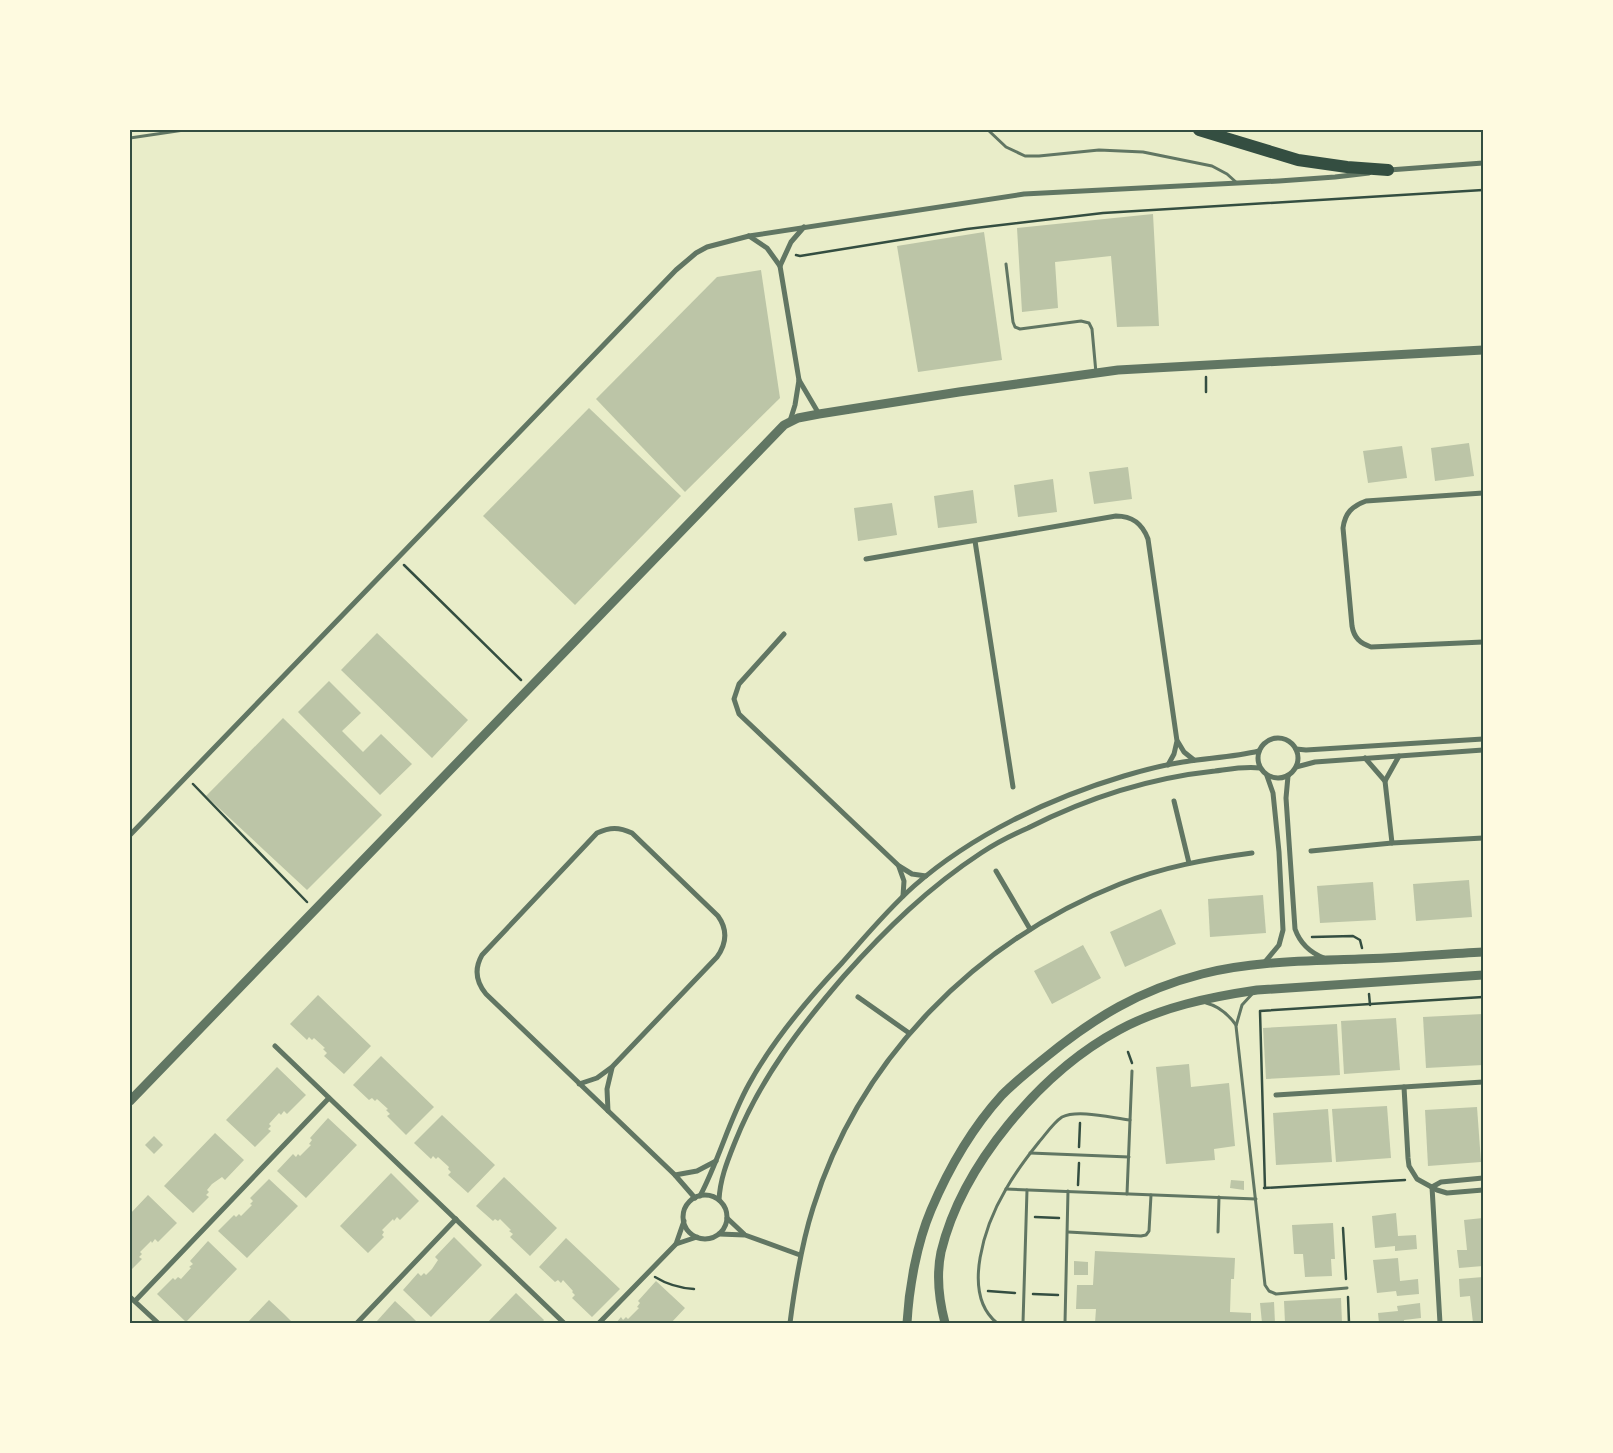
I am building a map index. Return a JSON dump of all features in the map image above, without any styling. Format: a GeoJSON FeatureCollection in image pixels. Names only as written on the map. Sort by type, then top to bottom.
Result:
{"type":"FeatureCollection","features":[{"type":"Feature","properties":{"kind":"highway"},"geometry":{"type":"LineString","coordinates":[[1199,130],[1298,160],[1388,170]]}},
{"type":"Feature","properties":{"kind":"street"},"geometry":{"type":"LineString","coordinates":[[130,836],[686,261],[708,247],[720,242],[749,236],[1038,192],[1335,178],[1388,170],[1483,164]]}},
{"type":"Feature","properties":{"kind":"street"},"geometry":{"type":"LineString","coordinates":[[780,266],[791,242],[804,227]]}},
{"type":"Feature","properties":{"kind":"street"},"geometry":{"type":"LineString","coordinates":[[749,236],[767,248],[780,266],[799,380],[790,421]]}},
{"type":"Feature","properties":{"kind":"street"},"geometry":{"type":"LineString","coordinates":[[130,1101],[784,425],[790,421],[819,414],[958,392],[1096,373],[1483,350]]}},
{"type":"Feature","properties":{"kind":"street"},"geometry":{"type":"LineString","coordinates":[[799,380],[819,414]]}},
{"type":"Feature","properties":{"kind":"street"},"geometry":{"type":"LineString","coordinates":[[1483,493],[1366,501],[1356,504],[1349,511],[1344,520],[1343,528],[1352,626],[1358,640],[1371,647],[1483,642]]}},
{"type":"Feature","properties":{"kind":"street"},"geometry":{"type":"LineString","coordinates":[[866,559],[1116,516],[1131,518],[1138,522],[1148,538],[1177,741],[1174,754],[1168,764]]}},
{"type":"Feature","properties":{"kind":"street"},"geometry":{"type":"LineString","coordinates":[[975,541],[1013,786]]}},
{"type":"Feature","properties":{"kind":"street"},"geometry":{"type":"LineString","coordinates":[[784,634],[739,684],[734,699],[736,709],[742,718],[899,866],[912,874],[926,876]]}},
{"type":"Feature","properties":{"kind":"street"},"geometry":{"type":"LineString","coordinates":[[1278,738],[1285,739],[1292,743],[1296,749],[1298,761],[1296,767],[1288,776],[1274,778],[1268,776],[1260,768],[1258,763],[1259,750],[1266,741],[1278,738]]}},
{"type":"Feature","properties":{"kind":"street"},"geometry":{"type":"LineString","coordinates":[[1296,749],[1306,750],[1483,739]]}},
{"type":"Feature","properties":{"kind":"street"},"geometry":{"type":"LineString","coordinates":[[1177,741],[1184,752],[1194,760]]}},
{"type":"Feature","properties":{"kind":"street"},"geometry":{"type":"LineString","coordinates":[[599,1323],[676,1244],[684,1221],[686,1208],[697,1197],[716,1161],[730,1122],[741,1099],[770,1049],[829,976],[903,896],[926,876],[976,842],[1033,811],[1063,798],[1123,776],[1168,764],[1259,750]]}},
{"type":"Feature","properties":{"kind":"street"},"geometry":{"type":"LineString","coordinates":[[1296,767],[1315,762],[1483,750]]}},
{"type":"Feature","properties":{"kind":"street"},"geometry":{"type":"LineString","coordinates":[[1385,780],[1399,756]]}},
{"type":"Feature","properties":{"kind":"street"},"geometry":{"type":"LineString","coordinates":[[1365,758],[1385,780],[1392,843]]}},
{"type":"Feature","properties":{"kind":"street"},"geometry":{"type":"LineString","coordinates":[[719,1200],[722,1174],[741,1125],[759,1090],[780,1056],[803,1024],[859,960],[912,906],[935,886],[983,852],[1010,837],[1068,809],[1098,798],[1155,780],[1184,774],[1247,767],[1260,768]]}},
{"type":"Feature","properties":{"kind":"street"},"geometry":{"type":"LineString","coordinates":[[1263,965],[1279,945],[1283,930],[1279,852],[1273,793],[1268,776]]}},
{"type":"Feature","properties":{"kind":"street"},"geometry":{"type":"LineString","coordinates":[[1288,776],[1286,798],[1295,929],[1304,945],[1311,951],[1329,960]]}},
{"type":"Feature","properties":{"kind":"street"},"geometry":{"type":"LineString","coordinates":[[1174,801],[1189,863]]}},
{"type":"Feature","properties":{"kind":"street"},"geometry":{"type":"LineString","coordinates":[[579,1084],[597,1078],[612,1067],[717,957],[726,938],[723,922],[718,916],[632,833],[614,828],[597,833],[482,955],[477,967],[478,981],[481,988],[579,1084],[676,1175],[697,1197]]}},
{"type":"Feature","properties":{"kind":"street"},"geometry":{"type":"LineString","coordinates":[[1310,851],[1392,843],[1483,838]]}},
{"type":"Feature","properties":{"kind":"street"},"geometry":{"type":"LineString","coordinates":[[790,1323],[800,1255],[813,1207],[838,1145],[853,1115],[879,1073],[910,1033],[955,986],[994,954],[1030,929],[1074,904],[1121,884],[1189,863],[1252,853]]}},
{"type":"Feature","properties":{"kind":"street"},"geometry":{"type":"LineString","coordinates":[[899,866],[904,881],[903,896]]}},
{"type":"Feature","properties":{"kind":"street"},"geometry":{"type":"LineString","coordinates":[[996,871],[1030,929]]}},
{"type":"Feature","properties":{"kind":"street"},"geometry":{"type":"LineString","coordinates":[[907,1323],[908,1299],[915,1264],[930,1211],[955,1161],[1001,1096],[1064,1042],[1094,1020],[1124,1002],[1202,974],[1263,965],[1483,952]]}},
{"type":"Feature","properties":{"kind":"street"},"geometry":{"type":"LineString","coordinates":[[945,1323],[940,1302],[938,1277],[941,1253],[948,1229],[962,1196],[1000,1134],[1023,1107],[1048,1082],[1099,1042],[1139,1020],[1196,1002],[1257,990],[1483,975]]}},
{"type":"Feature","properties":{"kind":"street"},"geometry":{"type":"LineString","coordinates":[[858,998],[910,1033]]}},
{"type":"Feature","properties":{"kind":"street"},"geometry":{"type":"LineString","coordinates":[[275,1046],[564,1323]]}},
{"type":"Feature","properties":{"kind":"street"},"geometry":{"type":"LineString","coordinates":[[608,1111],[607,1089],[612,1067]]}},
{"type":"Feature","properties":{"kind":"street"},"geometry":{"type":"LineString","coordinates":[[1276,1095],[1483,1082]]}},
{"type":"Feature","properties":{"kind":"street"},"geometry":{"type":"LineString","coordinates":[[1404,1087],[1409,1166],[1417,1179],[1423,1184],[1442,1192],[1483,1190]]}},
{"type":"Feature","properties":{"kind":"street"},"geometry":{"type":"LineString","coordinates":[[135,1301],[329,1098]]}},
{"type":"Feature","properties":{"kind":"street"},"geometry":{"type":"LineString","coordinates":[[676,1175],[697,1171],[716,1161]]}},
{"type":"Feature","properties":{"kind":"street"},"geometry":{"type":"LineString","coordinates":[[1432,1187],[1441,1182],[1483,1178]]}},
{"type":"Feature","properties":{"kind":"street"},"geometry":{"type":"LineString","coordinates":[[1432,1187],[1440,1323]]}},
{"type":"Feature","properties":{"kind":"street"},"geometry":{"type":"LineString","coordinates":[[676,1244],[697,1237],[710,1238],[723,1230],[727,1218],[724,1205],[719,1200],[707,1195],[697,1197]]}},
{"type":"Feature","properties":{"kind":"street"},"geometry":{"type":"LineString","coordinates":[[727,1218],[745,1235]]}},
{"type":"Feature","properties":{"kind":"street"},"geometry":{"type":"LineString","coordinates":[[357,1323],[456,1219]]}},
{"type":"Feature","properties":{"kind":"street"},"geometry":{"type":"LineString","coordinates":[[684,1221],[689,1230],[697,1237]]}},
{"type":"Feature","properties":{"kind":"street"},"geometry":{"type":"LineString","coordinates":[[719,1234],[745,1235],[800,1255]]}},
{"type":"Feature","properties":{"kind":"street"},"geometry":{"type":"LineString","coordinates":[[130,1296],[158,1323]]}},
{"type":"Feature","properties":{"kind":"lane"},"geometry":{"type":"LineString","coordinates":[[130,138],[184,130]]}},
{"type":"Feature","properties":{"kind":"lane"},"geometry":{"type":"LineString","coordinates":[[988,130],[1006,147],[1025,156],[1099,150],[1143,152],[1212,166],[1227,174],[1237,183]]}},
{"type":"Feature","properties":{"kind":"lane"},"geometry":{"type":"LineString","coordinates":[[1006,264],[1015,327],[1020,329],[1082,321],[1089,323],[1092,329],[1096,373]]}},
{"type":"Feature","properties":{"kind":"lane"},"geometry":{"type":"LineString","coordinates":[[1257,990],[1242,1005],[1236,1026],[1265,1285],[1269,1291],[1280,1293],[1347,1288]]}},
{"type":"Feature","properties":{"kind":"lane"},"geometry":{"type":"LineString","coordinates":[[1196,1002],[1208,1003],[1220,1008],[1236,1026]]}},
{"type":"Feature","properties":{"kind":"lane"},"geometry":{"type":"LineString","coordinates":[[1127,1194],[1132,1071]]}},
{"type":"Feature","properties":{"kind":"lane"},"geometry":{"type":"LineString","coordinates":[[997,1323],[982,1307],[978,1285],[979,1265],[984,1239],[1006,1189],[1030,1153],[1056,1122],[1064,1116],[1081,1114],[1130,1120]]}},
{"type":"Feature","properties":{"kind":"lane"},"geometry":{"type":"LineString","coordinates":[[1030,1153],[1128,1157]]}},
{"type":"Feature","properties":{"kind":"lane"},"geometry":{"type":"LineString","coordinates":[[1006,1189],[1256,1199]]}},
{"type":"Feature","properties":{"kind":"lane"},"geometry":{"type":"LineString","coordinates":[[1023,1323],[1026,1190]]}},
{"type":"Feature","properties":{"kind":"lane"},"geometry":{"type":"LineString","coordinates":[[1065,1323],[1068,1191]]}},
{"type":"Feature","properties":{"kind":"lane"},"geometry":{"type":"LineString","coordinates":[[1068,1232],[1146,1235],[1149,1231],[1152,1195]]}},
{"type":"Feature","properties":{"kind":"lane"},"geometry":{"type":"LineString","coordinates":[[1218,1232],[1219,1198]]}},
{"type":"Feature","properties":{"kind":"path"},"geometry":{"type":"LineString","coordinates":[[786,251],[800,256],[967,229],[1103,213],[1483,190]]}},
{"type":"Feature","properties":{"kind":"path"},"geometry":{"type":"LineString","coordinates":[[398,558],[529,688]]}},
{"type":"Feature","properties":{"kind":"path"},"geometry":{"type":"LineString","coordinates":[[186,777],[315,910]]}},
{"type":"Feature","properties":{"kind":"path"},"geometry":{"type":"LineString","coordinates":[[1265,1188],[1260,1011],[1483,997]]}},
{"type":"Feature","properties":{"kind":"path"},"geometry":{"type":"LineString","coordinates":[[1078,1192],[1081,1114]]}},
{"type":"Feature","properties":{"kind":"path"},"geometry":{"type":"LineString","coordinates":[[1255,1189],[1417,1179]]}},
{"type":"Feature","properties":{"kind":"path"},"geometry":{"type":"LineString","coordinates":[[1026,1216],[1068,1218]]}},
{"type":"Feature","properties":{"kind":"path"},"geometry":{"type":"LineString","coordinates":[[1343,1228],[1349,1323]]}},
{"type":"Feature","properties":{"kind":"path"},"geometry":{"type":"LineString","coordinates":[[648,1272],[665,1283],[679,1288],[694,1289]]}},
{"type":"Feature","properties":{"kind":"building"},"geometry":{"type":"Polygon","coordinates":[[[1153,214],[1159,326],[1117,327],[1111,256],[1055,262],[1058,308],[1022,312],[1017,228],[1153,214]]]}},
{"type":"Feature","properties":{"kind":"building"},"geometry":{"type":"Polygon","coordinates":[[[984,232],[1002,360],[918,372],[897,246],[984,232]]]}},
{"type":"Feature","properties":{"kind":"building"},"geometry":{"type":"Polygon","coordinates":[[[761,270],[780,398],[685,492],[596,399],[717,277],[761,270]]]}},
{"type":"Feature","properties":{"kind":"building"},"geometry":{"type":"Polygon","coordinates":[[[589,408],[681,496],[575,605],[483,516],[589,408]]]}},
{"type":"Feature","properties":{"kind":"building"},"geometry":{"type":"Polygon","coordinates":[[[1469,443],[1474,476],[1435,481],[1431,448],[1469,443]]]}},
{"type":"Feature","properties":{"kind":"building"},"geometry":{"type":"Polygon","coordinates":[[[1402,446],[1407,478],[1368,483],[1363,451],[1402,446]]]}},
{"type":"Feature","properties":{"kind":"building"},"geometry":{"type":"Polygon","coordinates":[[[1128,467],[1132,499],[1094,504],[1089,472],[1128,467]]]}},
{"type":"Feature","properties":{"kind":"building"},"geometry":{"type":"Polygon","coordinates":[[[1053,479],[1057,512],[1018,517],[1014,485],[1053,479]]]}},
{"type":"Feature","properties":{"kind":"building"},"geometry":{"type":"Polygon","coordinates":[[[973,490],[977,523],[938,528],[934,496],[973,490]]]}},
{"type":"Feature","properties":{"kind":"building"},"geometry":{"type":"Polygon","coordinates":[[[892,503],[897,535],[858,541],[854,508],[892,503]]]}},
{"type":"Feature","properties":{"kind":"building"},"geometry":{"type":"Polygon","coordinates":[[[377,633],[468,720],[432,758],[341,670],[377,633]]]}},
{"type":"Feature","properties":{"kind":"building"},"geometry":{"type":"Polygon","coordinates":[[[329,681],[361,713],[342,731],[363,752],[381,734],[412,764],[380,795],[298,712],[329,681]]]}},
{"type":"Feature","properties":{"kind":"building"},"geometry":{"type":"Polygon","coordinates":[[[283,718],[382,815],[307,890],[206,796],[283,718]]]}},
{"type":"Feature","properties":{"kind":"building"},"geometry":{"type":"Polygon","coordinates":[[[1469,880],[1472,917],[1416,921],[1413,884],[1469,880]]]}},
{"type":"Feature","properties":{"kind":"building"},"geometry":{"type":"Polygon","coordinates":[[[1373,882],[1376,920],[1320,923],[1317,886],[1373,882]]]}},
{"type":"Feature","properties":{"kind":"building"},"geometry":{"type":"Polygon","coordinates":[[[1263,895],[1266,933],[1210,937],[1208,899],[1263,895]]]}},
{"type":"Feature","properties":{"kind":"building"},"geometry":{"type":"Polygon","coordinates":[[[1161,909],[1176,944],[1125,967],[1110,932],[1161,909]]]}},
{"type":"Feature","properties":{"kind":"building"},"geometry":{"type":"Polygon","coordinates":[[[1083,945],[1101,978],[1052,1004],[1034,971],[1083,945]]]}},
{"type":"Feature","properties":{"kind":"building"},"geometry":{"type":"Polygon","coordinates":[[[318,995],[371,1046],[344,1074],[324,1056],[327,1053],[323,1049],[325,1048],[314,1038],[312,1040],[309,1037],[307,1040],[290,1024],[318,995]]]}},
{"type":"Feature","properties":{"kind":"building"},"geometry":{"type":"Polygon","coordinates":[[[1483,1014],[1483,1065],[1426,1068],[1423,1017],[1483,1014]]]}},
{"type":"Feature","properties":{"kind":"building"},"geometry":{"type":"Polygon","coordinates":[[[1396,1018],[1400,1070],[1344,1074],[1341,1021],[1396,1018]]]}},
{"type":"Feature","properties":{"kind":"building"},"geometry":{"type":"Polygon","coordinates":[[[1337,1024],[1340,1075],[1266,1079],[1263,1028],[1337,1024]]]}},
{"type":"Feature","properties":{"kind":"building"},"geometry":{"type":"Polygon","coordinates":[[[381,1056],[434,1107],[406,1135],[387,1116],[390,1114],[386,1110],[388,1109],[377,1099],[375,1101],[372,1098],[369,1100],[353,1085],[381,1056]]]}},
{"type":"Feature","properties":{"kind":"building"},"geometry":{"type":"Polygon","coordinates":[[[1189,1064],[1191,1087],[1229,1083],[1235,1146],[1214,1149],[1215,1160],[1166,1164],[1156,1067],[1189,1064]]]}},
{"type":"Feature","properties":{"kind":"building"},"geometry":{"type":"Polygon","coordinates":[[[277,1067],[306,1095],[287,1114],[284,1111],[281,1115],[279,1113],[269,1124],[271,1126],[268,1129],[271,1131],[255,1147],[226,1120],[277,1067]]]}},
{"type":"Feature","properties":{"kind":"building"},"geometry":{"type":"Polygon","coordinates":[[[1387,1106],[1391,1158],[1336,1162],[1332,1109],[1387,1106]]]}},
{"type":"Feature","properties":{"kind":"building"},"geometry":{"type":"Polygon","coordinates":[[[1477,1107],[1481,1162],[1428,1166],[1425,1110],[1477,1107]]]}},
{"type":"Feature","properties":{"kind":"building"},"geometry":{"type":"Polygon","coordinates":[[[1328,1109],[1332,1162],[1276,1165],[1273,1113],[1328,1109]]]}},
{"type":"Feature","properties":{"kind":"building"},"geometry":{"type":"Polygon","coordinates":[[[442,1115],[495,1165],[468,1193],[448,1175],[451,1172],[448,1169],[449,1167],[438,1157],[436,1159],[433,1156],[431,1159],[414,1143],[442,1115]]]}},
{"type":"Feature","properties":{"kind":"building"},"geometry":{"type":"Polygon","coordinates":[[[328,1118],[357,1145],[306,1198],[277,1171],[293,1154],[296,1157],[298,1154],[300,1156],[311,1145],[309,1144],[312,1140],[310,1138],[328,1118]]]}},
{"type":"Feature","properties":{"kind":"building"},"geometry":{"type":"Polygon","coordinates":[[[215,1133],[244,1160],[225,1180],[222,1177],[212,1184],[207,1190],[209,1192],[206,1195],[209,1197],[193,1213],[164,1186],[215,1133]]]}},
{"type":"Feature","properties":{"kind":"building"},"geometry":{"type":"Polygon","coordinates":[[[154,1136],[163,1145],[154,1154],[145,1145],[154,1136]]]}},
{"type":"Feature","properties":{"kind":"building"},"geometry":{"type":"Polygon","coordinates":[[[391,1173],[419,1201],[400,1220],[397,1217],[394,1221],[393,1219],[382,1230],[384,1237],[368,1253],[340,1226],[391,1173]]]}},
{"type":"Feature","properties":{"kind":"building"},"geometry":{"type":"Polygon","coordinates":[[[504,1177],[557,1228],[530,1256],[510,1237],[513,1234],[509,1231],[511,1230],[500,1219],[493,1221],[476,1206],[504,1177]]]}},
{"type":"Feature","properties":{"kind":"building"},"geometry":{"type":"Polygon","coordinates":[[[269,1179],[298,1206],[247,1258],[218,1231],[234,1215],[236,1217],[239,1214],[241,1216],[252,1205],[250,1204],[253,1201],[250,1198],[269,1179]]]}},
{"type":"Feature","properties":{"kind":"building"},"geometry":{"type":"Polygon","coordinates":[[[1231,1180],[1244,1181],[1244,1190],[1230,1188],[1231,1180]]]}},
{"type":"Feature","properties":{"kind":"building"},"geometry":{"type":"Polygon","coordinates":[[[148,1195],[177,1223],[158,1242],[155,1239],[152,1243],[151,1241],[140,1252],[142,1254],[139,1257],[142,1259],[130,1271],[130,1214],[148,1195]]]}},
{"type":"Feature","properties":{"kind":"building"},"geometry":{"type":"Polygon","coordinates":[[[1396,1213],[1398,1236],[1416,1235],[1417,1249],[1395,1251],[1395,1246],[1375,1248],[1372,1216],[1396,1213]]]}},
{"type":"Feature","properties":{"kind":"building"},"geometry":{"type":"Polygon","coordinates":[[[1483,1218],[1483,1266],[1459,1268],[1457,1250],[1467,1250],[1464,1220],[1483,1218]]]}},
{"type":"Feature","properties":{"kind":"building"},"geometry":{"type":"Polygon","coordinates":[[[1333,1223],[1335,1259],[1331,1259],[1332,1276],[1305,1277],[1303,1254],[1294,1254],[1292,1225],[1333,1223]]]}},
{"type":"Feature","properties":{"kind":"building"},"geometry":{"type":"Polygon","coordinates":[[[454,1237],[482,1265],[431,1317],[403,1290],[418,1273],[421,1276],[424,1273],[426,1275],[432,1269],[438,1260],[435,1257],[454,1237]]]}},
{"type":"Feature","properties":{"kind":"building"},"geometry":{"type":"Polygon","coordinates":[[[566,1238],[620,1289],[592,1317],[572,1298],[575,1295],[573,1291],[563,1280],[561,1283],[558,1280],[555,1282],[539,1267],[566,1238]]]}},
{"type":"Feature","properties":{"kind":"building"},"geometry":{"type":"Polygon","coordinates":[[[208,1241],[237,1269],[186,1322],[157,1294],[173,1278],[175,1280],[178,1277],[181,1279],[193,1264],[190,1261],[208,1241]]]}},
{"type":"Feature","properties":{"kind":"building"},"geometry":{"type":"Polygon","coordinates":[[[1095,1251],[1235,1258],[1234,1279],[1231,1279],[1230,1312],[1251,1313],[1251,1323],[1095,1323],[1096,1309],[1076,1309],[1077,1285],[1093,1285],[1095,1251]]]}},
{"type":"Feature","properties":{"kind":"building"},"geometry":{"type":"Polygon","coordinates":[[[1398,1258],[1400,1281],[1418,1279],[1419,1294],[1397,1296],[1396,1291],[1377,1293],[1373,1260],[1398,1258]]]}},
{"type":"Feature","properties":{"kind":"building"},"geometry":{"type":"Polygon","coordinates":[[[1074,1261],[1088,1262],[1088,1275],[1074,1275],[1074,1261]]]}},
{"type":"Feature","properties":{"kind":"building"},"geometry":{"type":"Polygon","coordinates":[[[1483,1277],[1483,1323],[1473,1323],[1470,1296],[1460,1297],[1459,1279],[1483,1277]]]}},
{"type":"Feature","properties":{"kind":"building"},"geometry":{"type":"Polygon","coordinates":[[[656,1281],[685,1308],[671,1323],[616,1323],[621,1317],[623,1320],[626,1317],[628,1319],[639,1308],[637,1307],[640,1303],[638,1301],[656,1281]]]}},
{"type":"Feature","properties":{"kind":"building"},"geometry":{"type":"Polygon","coordinates":[[[516,1293],[544,1320],[542,1323],[487,1323],[516,1293]]]}},
{"type":"Feature","properties":{"kind":"building"},"geometry":{"type":"Polygon","coordinates":[[[1341,1298],[1342,1323],[1285,1323],[1284,1301],[1341,1298]]]}},
{"type":"Feature","properties":{"kind":"building"},"geometry":{"type":"Polygon","coordinates":[[[269,1300],[284,1314],[293,1323],[247,1323],[269,1300]]]}},
{"type":"Feature","properties":{"kind":"building"},"geometry":{"type":"Polygon","coordinates":[[[395,1301],[418,1323],[379,1323],[377,1321],[395,1301]]]}},
{"type":"Feature","properties":{"kind":"building"},"geometry":{"type":"Polygon","coordinates":[[[1274,1302],[1275,1323],[1262,1323],[1260,1303],[1274,1302]]]}},
{"type":"Feature","properties":{"kind":"building"},"geometry":{"type":"Polygon","coordinates":[[[1420,1303],[1421,1318],[1404,1320],[1404,1323],[1379,1323],[1378,1313],[1398,1311],[1397,1306],[1420,1303]]]}}]}
